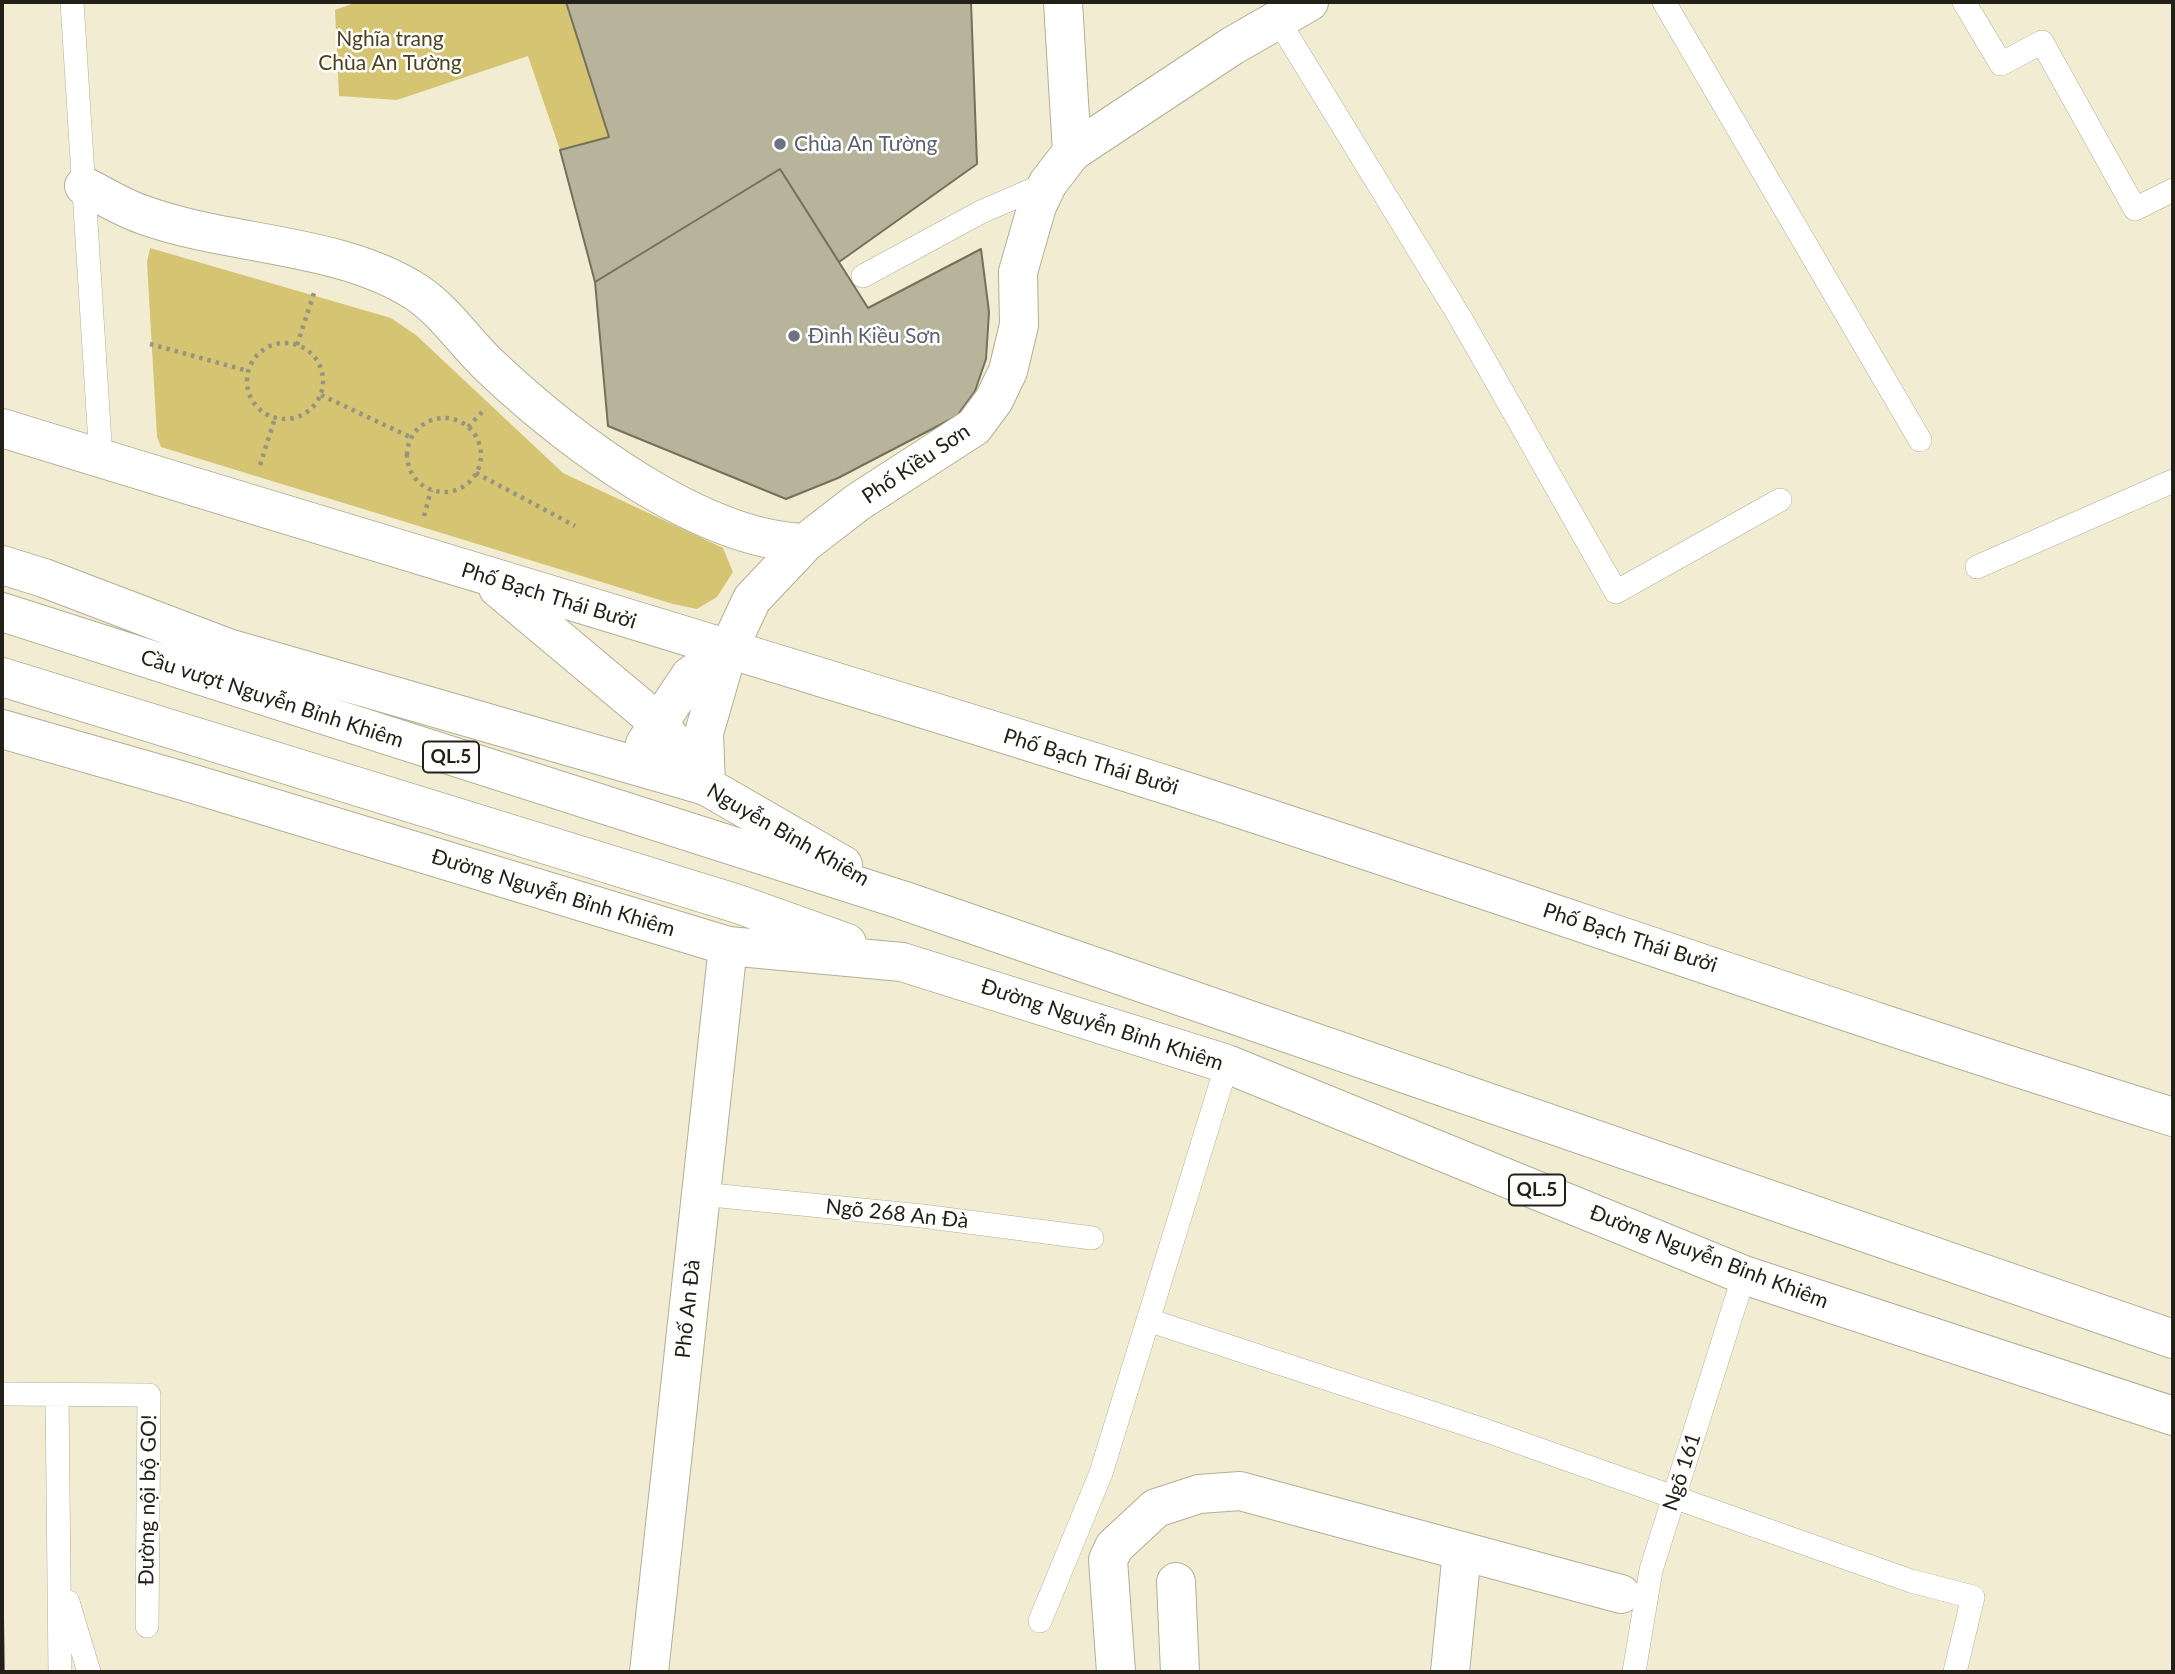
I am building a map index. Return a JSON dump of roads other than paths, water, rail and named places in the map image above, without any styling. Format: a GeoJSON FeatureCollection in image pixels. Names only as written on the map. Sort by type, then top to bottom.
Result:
{"type":"FeatureCollection","features":[{"type":"Feature","properties":{"kind":"main road"},"geometry":{"type":"LineString","coordinates":[[1063,2],[1072,152]]}},
{"type":"Feature","properties":{"kind":"main road","name":"Phố Kiều Sơn"},"geometry":{"type":"LineString","coordinates":[[706,786],[704,733],[727,650],[752,599],[805,544],[858,502],[974,427],[994,400],[1008,371],[1019,326],[1018,272],[1037,206],[1048,183],[1072,152],[1233,46],[1294,11]]}},
{"type":"Feature","properties":{"kind":"main road"},"geometry":{"type":"LineString","coordinates":[[84,186],[141,214],[330,259],[386,277],[416,292],[446,317],[473,351],[590,451],[656,492],[729,527],[782,543],[805,544]]}},
{"type":"Feature","properties":{"kind":"main road","name":"Phố Bạch Thái Bưởi"},"geometry":{"type":"LineString","coordinates":[[2,428],[1171,787],[1782,988],[1988,1059],[2173,1116]]}},
{"type":"Feature","properties":{"kind":"main road","name":"QL.5"},"geometry":{"type":"LineString","coordinates":[[2,565],[44,578],[228,649],[630,766]]}},
{"type":"Feature","properties":{"kind":"main road"},"geometry":{"type":"LineString","coordinates":[[485,577],[659,723],[706,786]]}},
{"type":"Feature","properties":{"kind":"main road","name":"Cầu vượt Nguyễn Bỉnh Khiêm"},"geometry":{"type":"LineString","coordinates":[[2,612],[902,900]]}},
{"type":"Feature","properties":{"kind":"main road"},"geometry":{"type":"LineString","coordinates":[[630,766],[690,676],[727,650]]}},
{"type":"Feature","properties":{"kind":"main road","name":"QL.5"},"geometry":{"type":"LineString","coordinates":[[2,677],[738,904],[902,962]]}},
{"type":"Feature","properties":{"kind":"main road","name":"Đường Nguyễn Bỉnh Khiêm"},"geometry":{"type":"LineString","coordinates":[[2,729],[187,782],[728,946],[902,962],[1227,1064],[1744,1275],[2173,1416]]}},
{"type":"Feature","properties":{"kind":"main road","name":"Nguyễn Bỉnh Khiêm"},"geometry":{"type":"LineString","coordinates":[[630,766],[706,786],[902,900]]}},
{"type":"Feature","properties":{"kind":"main road","name":"QL.5"},"geometry":{"type":"LineString","coordinates":[[902,900],[2173,1339]]}},
{"type":"Feature","properties":{"kind":"main road","name":"Phố An Đà"},"geometry":{"type":"LineString","coordinates":[[649,1672],[728,946]]}},
{"type":"Feature","properties":{"kind":"main road"},"geometry":{"type":"LineString","coordinates":[[1116,1672],[1108,1560],[1114,1547],[1139,1521],[1156,1508],[1182,1497],[1240,1490],[1621,1594]]}},
{"type":"Feature","properties":{"kind":"main road"},"geometry":{"type":"LineString","coordinates":[[1450,1672],[1462,1551]]}},
{"type":"Feature","properties":{"kind":"main road"},"geometry":{"type":"LineString","coordinates":[[1176,1582],[1180,1672]]}},
{"type":"Feature","properties":{"kind":"lane"},"geometry":{"type":"LineString","coordinates":[[72,2],[101,459]]}},
{"type":"Feature","properties":{"kind":"lane"},"geometry":{"type":"LineString","coordinates":[[1664,2],[1920,440]]}},
{"type":"Feature","properties":{"kind":"lane"},"geometry":{"type":"LineString","coordinates":[[1964,2],[2001,64],[2042,42],[2136,209],[2173,190]]}},
{"type":"Feature","properties":{"kind":"lane"},"geometry":{"type":"LineString","coordinates":[[1294,11],[1461,319],[1616,592],[1780,500]]}},
{"type":"Feature","properties":{"kind":"lane"},"geometry":{"type":"LineString","coordinates":[[863,276],[981,212],[1048,183]]}},
{"type":"Feature","properties":{"kind":"lane"},"geometry":{"type":"LineString","coordinates":[[1977,567],[2173,481]]}},
{"type":"Feature","properties":{"kind":"lane"},"geometry":{"type":"LineString","coordinates":[[1040,1620],[1101,1473],[1227,1064]]}},
{"type":"Feature","properties":{"kind":"lane","name":"Ngõ 268 An Đà"},"geometry":{"type":"LineString","coordinates":[[701,1194],[922,1216],[1093,1238]]}},
{"type":"Feature","properties":{"kind":"lane","name":"Ngõ 161"},"geometry":{"type":"LineString","coordinates":[[1634,1672],[1651,1570],[1744,1275]]}},
{"type":"Feature","properties":{"kind":"lane"},"geometry":{"type":"LineString","coordinates":[[1147,1320],[1487,1431],[1911,1581],[1973,1597],[1955,1672]]}},
{"type":"Feature","properties":{"kind":"lane","name":"Đường nội bộ GO!"},"geometry":{"type":"LineString","coordinates":[[2,1394],[149,1395],[147,1626]]}},
{"type":"Feature","properties":{"kind":"lane"},"geometry":{"type":"LineString","coordinates":[[57,1395],[60,1672]]}},
{"type":"Feature","properties":{"kind":"lane"},"geometry":{"type":"LineString","coordinates":[[61,1576],[89,1672]]}},
{"type":"Feature","properties":{"kind":"place","name":"Chùa An Tường"},"geometry":{"type":"Point","coordinates":[780,144]}},
{"type":"Feature","properties":{"kind":"place","name":"Đình Kiều Sơn"},"geometry":{"type":"Point","coordinates":[794,336]}},
{"type":"Feature","properties":{"kind":"park label","name":"Nghĩa trang Chùa An Tường"},"geometry":{"type":"Point","coordinates":[390,51]}}]}
